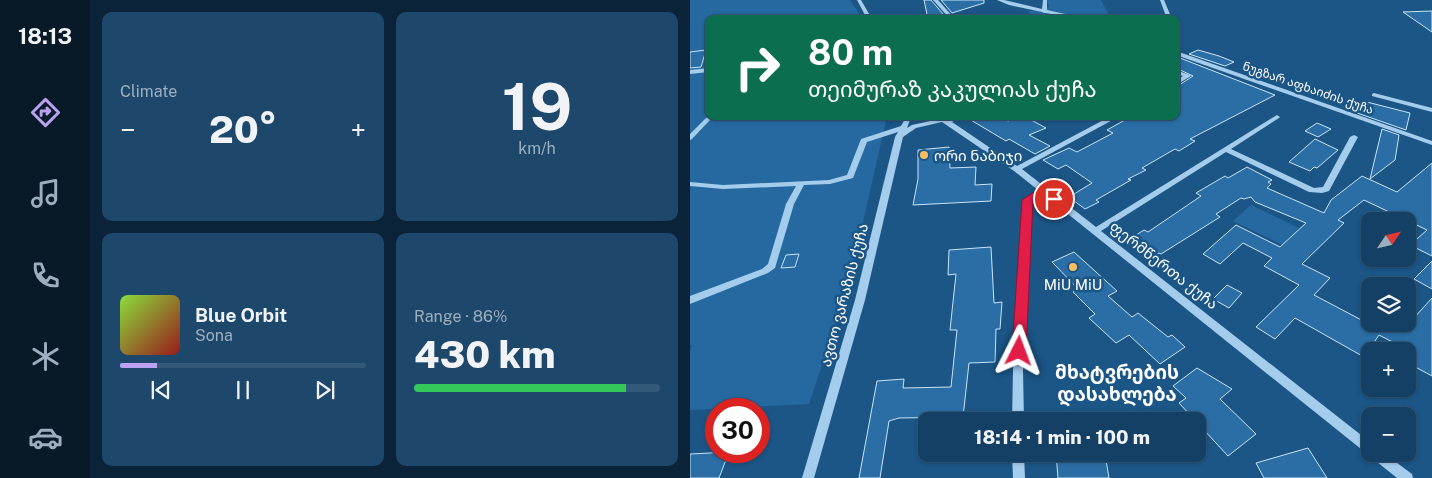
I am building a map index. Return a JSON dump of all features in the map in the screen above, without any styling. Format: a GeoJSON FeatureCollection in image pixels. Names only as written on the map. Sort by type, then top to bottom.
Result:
{"type":"FeatureCollection","features":[{"type":"Feature","properties":{"kind":"street"},"geometry":{"type":"LineString","coordinates":[[860,0],[869,15]]}},
{"type":"Feature","properties":{"kind":"street"},"geometry":{"type":"LineString","coordinates":[[935,0],[949,15]]}},
{"type":"Feature","properties":{"kind":"street"},"geometry":{"type":"LineString","coordinates":[[999,0],[1062,15]]}},
{"type":"Feature","properties":{"kind":"street"},"geometry":{"type":"LineString","coordinates":[[1044,12],[1045,0]]}},
{"type":"Feature","properties":{"kind":"street"},"geometry":{"type":"LineString","coordinates":[[1162,0],[1168,15]]}},
{"type":"Feature","properties":{"kind":"street","name":"ნუგზარ აფხაიძის ქუჩა"},"geometry":{"type":"LineString","coordinates":[[1180,54],[1432,143]]}},
{"type":"Feature","properties":{"kind":"street"},"geometry":{"type":"LineString","coordinates":[[690,72],[705,70]]}},
{"type":"Feature","properties":{"kind":"street"},"geometry":{"type":"LineString","coordinates":[[1180,73],[1188,76],[1180,81]]}},
{"type":"Feature","properties":{"kind":"street"},"geometry":{"type":"LineString","coordinates":[[1374,95],[1432,110]]}},
{"type":"Feature","properties":{"kind":"street"},"geometry":{"type":"LineString","coordinates":[[1095,231],[1277,117]]}},
{"type":"Feature","properties":{"kind":"street"},"geometry":{"type":"LineString","coordinates":[[690,138],[707,120]]}},
{"type":"Feature","properties":{"kind":"street","name":"ავთო ვარაზის ქუჩა"},"geometry":{"type":"LineString","coordinates":[[808,478],[860,300],[904,120]]}},
{"type":"Feature","properties":{"kind":"street","name":"ფერმწერთა ქუჩა"},"geometry":{"type":"LineString","coordinates":[[942,120],[1018,169],[1361,442]]}},
{"type":"Feature","properties":{"kind":"street"},"geometry":{"type":"LineString","coordinates":[[690,184],[723,187],[830,182],[850,176],[864,141],[901,133],[922,123],[947,122],[951,120]]}},
{"type":"Feature","properties":{"kind":"street"},"geometry":{"type":"LineString","coordinates":[[1018,169],[1110,120]]}},
{"type":"Feature","properties":{"kind":"street"},"geometry":{"type":"LineString","coordinates":[[1226,149],[1312,190],[1322,191],[1326,189],[1354,137]]}},
{"type":"Feature","properties":{"kind":"street"},"geometry":{"type":"LineString","coordinates":[[690,300],[764,271],[772,266],[790,204],[801,182]]}},
{"type":"Feature","properties":{"kind":"street"},"geometry":{"type":"LineString","coordinates":[[1018,412],[1018,370],[1028,200],[1043,190]]}},
{"type":"Feature","properties":{"kind":"street"},"geometry":{"type":"LineString","coordinates":[[1018,462],[1019,478]]}},
{"type":"Feature","properties":{"kind":"street"},"geometry":{"type":"LineString","coordinates":[[1386,462],[1407,478]]}},
{"type":"Feature","properties":{"kind":"shaded area"},"geometry":{"type":"Polygon","coordinates":[[[690,0],[850,0],[860,15],[705,15],[705,120],[886,120],[849,284],[809,404],[770,406],[770,398],[705,398],[705,409],[690,410],[690,351],[692,345],[690,345],[690,0]]]}},
{"type":"Feature","properties":{"kind":"shaded area"},"geometry":{"type":"Polygon","coordinates":[[[1047,0],[1101,0],[1109,15],[1033,15],[1027,12],[1049,7],[1047,0]]]}},
{"type":"Feature","properties":{"kind":"shaded area"},"geometry":{"type":"Polygon","coordinates":[[[1251,205],[1299,228],[1283,245],[1233,221],[1251,205]]]}},
{"type":"Feature","properties":{"kind":"building"},"geometry":{"type":"Polygon","coordinates":[[[924,0],[931,0],[944,15],[927,15],[924,0]]]}},
{"type":"Feature","properties":{"kind":"building"},"geometry":{"type":"Polygon","coordinates":[[[941,0],[984,0],[984,3],[952,13],[941,0]]]}},
{"type":"Feature","properties":{"kind":"building"},"geometry":{"type":"Polygon","coordinates":[[[1432,11],[1432,32],[1403,12],[1432,11]]]}},
{"type":"Feature","properties":{"kind":"building"},"geometry":{"type":"Polygon","coordinates":[[[705,50],[701,67],[690,68],[690,52],[705,50]]]}},
{"type":"Feature","properties":{"kind":"building"},"geometry":{"type":"Polygon","coordinates":[[[1198,50],[1234,62],[1225,66],[1189,54],[1198,50]]]}},
{"type":"Feature","properties":{"kind":"building"},"geometry":{"type":"Polygon","coordinates":[[[1180,58],[1275,95],[1190,139],[1195,141],[1179,151],[1175,149],[1142,168],[1146,170],[1128,179],[1131,180],[1096,200],[1099,202],[1085,209],[1069,197],[1092,183],[1066,165],[1058,169],[1043,160],[1069,148],[1077,152],[1113,133],[1107,130],[1125,120],[1180,120],[1180,84],[1193,76],[1180,70],[1180,58]]]}},
{"type":"Feature","properties":{"kind":"building"},"geometry":{"type":"Polygon","coordinates":[[[1363,101],[1410,113],[1406,130],[1357,113],[1363,101]]]}},
{"type":"Feature","properties":{"kind":"building"},"geometry":{"type":"Polygon","coordinates":[[[971,120],[1031,120],[1046,128],[1029,135],[1050,146],[1035,154],[1009,139],[1006,141],[971,120]]]}},
{"type":"Feature","properties":{"kind":"building"},"geometry":{"type":"Polygon","coordinates":[[[1317,123],[1331,129],[1318,137],[1305,131],[1317,123]]]}},
{"type":"Feature","properties":{"kind":"building"},"geometry":{"type":"Polygon","coordinates":[[[1382,129],[1399,135],[1395,160],[1370,179],[1382,129]]]}},
{"type":"Feature","properties":{"kind":"building"},"geometry":{"type":"Polygon","coordinates":[[[1315,139],[1338,150],[1317,168],[1314,167],[1310,171],[1289,162],[1315,139]]]}},
{"type":"Feature","properties":{"kind":"building"},"geometry":{"type":"Polygon","coordinates":[[[949,147],[950,168],[976,167],[975,185],[992,184],[991,201],[913,205],[918,179],[918,150],[949,147]]]}},
{"type":"Feature","properties":{"kind":"building"},"geometry":{"type":"Polygon","coordinates":[[[1432,163],[1432,256],[1416,248],[1416,240],[1427,230],[1416,225],[1416,212],[1389,212],[1364,200],[1338,220],[1344,223],[1302,264],[1330,278],[1314,295],[1361,320],[1361,332],[1416,332],[1416,316],[1432,298],[1432,376],[1416,367],[1416,342],[1393,342],[1379,335],[1374,342],[1361,342],[1361,355],[1295,318],[1275,339],[1256,327],[1299,285],[1264,266],[1272,258],[1243,243],[1220,264],[1203,254],[1236,225],[1280,247],[1306,223],[1255,202],[1251,197],[1241,198],[1216,214],[1220,217],[1161,254],[1159,253],[1152,257],[1128,240],[1144,230],[1148,232],[1201,196],[1196,193],[1225,176],[1228,178],[1247,167],[1272,180],[1268,182],[1271,184],[1267,188],[1324,213],[1331,200],[1362,176],[1397,192],[1432,163]]]}},
{"type":"Feature","properties":{"kind":"building"},"geometry":{"type":"Polygon","coordinates":[[[991,247],[994,303],[1002,302],[1000,329],[996,329],[995,362],[969,363],[964,412],[918,412],[918,418],[899,418],[889,421],[880,478],[859,478],[877,381],[904,379],[903,388],[951,387],[957,330],[950,330],[956,274],[948,275],[949,250],[991,247]]]}},
{"type":"Feature","properties":{"kind":"building"},"geometry":{"type":"Polygon","coordinates":[[[1074,252],[1117,291],[1108,296],[1132,317],[1138,313],[1168,337],[1172,335],[1185,347],[1160,364],[1129,335],[1116,343],[1089,318],[1095,314],[1073,292],[1078,289],[1052,262],[1074,252]]]}},
{"type":"Feature","properties":{"kind":"building"},"geometry":{"type":"Polygon","coordinates":[[[799,254],[795,267],[781,268],[786,255],[799,254]]]}},
{"type":"Feature","properties":{"kind":"building"},"geometry":{"type":"Polygon","coordinates":[[[1432,261],[1432,289],[1416,280],[1416,277],[1432,261]]]}},
{"type":"Feature","properties":{"kind":"building"},"geometry":{"type":"Polygon","coordinates":[[[1227,285],[1242,293],[1229,308],[1213,299],[1227,285]]]}},
{"type":"Feature","properties":{"kind":"building"},"geometry":{"type":"Polygon","coordinates":[[[1197,368],[1232,389],[1220,399],[1256,434],[1228,456],[1206,432],[1206,412],[1187,412],[1179,403],[1186,398],[1173,386],[1197,368]]]}},
{"type":"Feature","properties":{"kind":"building"},"geometry":{"type":"Polygon","coordinates":[[[1308,448],[1327,478],[1264,478],[1256,463],[1308,448]]]}},
{"type":"Feature","properties":{"kind":"building"},"geometry":{"type":"Polygon","coordinates":[[[705,453],[705,463],[725,463],[719,478],[690,478],[690,454],[705,453]]]}},
{"type":"Feature","properties":{"kind":"building"},"geometry":{"type":"Polygon","coordinates":[[[1057,462],[1106,462],[1109,478],[1058,478],[1057,462]]]}},
{"type":"Feature","properties":{"kind":"place","name":"ორი ნაბიჯი"},"geometry":{"type":"Point","coordinates":[924,155]}},
{"type":"Feature","properties":{"kind":"place","name":"MiU MiU"},"geometry":{"type":"Point","coordinates":[1073,267]}},
{"type":"Feature","properties":{"kind":"district","name":"მხატვრების დასახლება"},"geometry":{"type":"Point","coordinates":[1117,383]}},
{"type":"Feature","properties":{"kind":"route"},"geometry":{"type":"LineString","coordinates":[[1019,351],[1028,200],[1043,190],[1054,199]]}}]}
